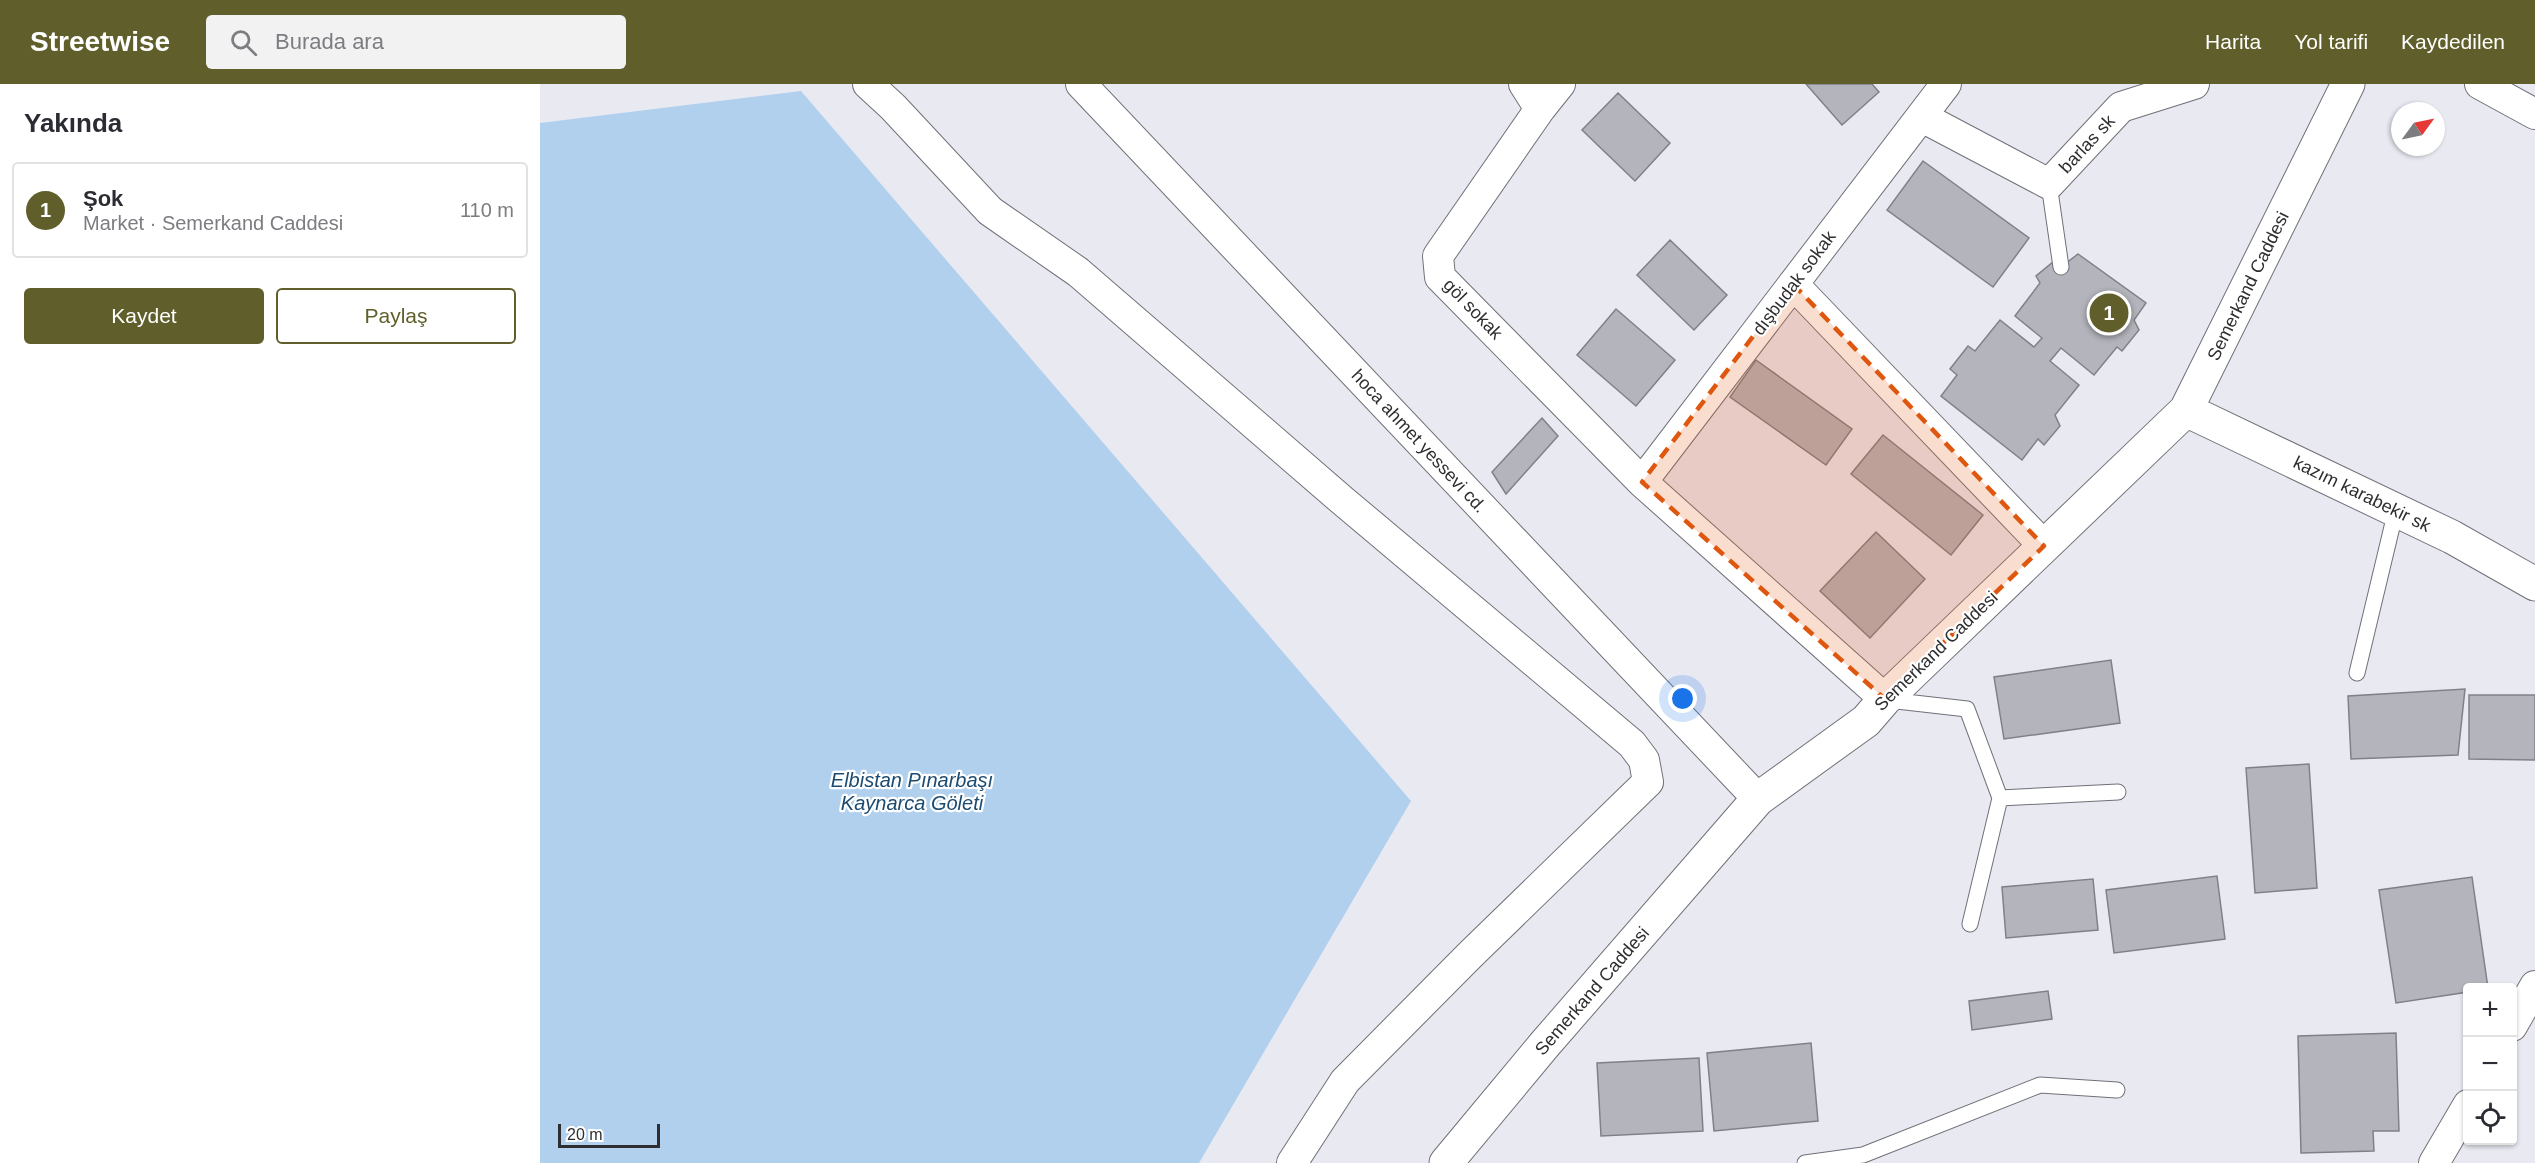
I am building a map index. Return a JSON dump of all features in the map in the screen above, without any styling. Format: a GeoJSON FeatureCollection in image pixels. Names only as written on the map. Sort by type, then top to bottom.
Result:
{"type":"FeatureCollection","features":[{"type":"Feature","properties":{"kind":"street"},"geometry":{"type":"LineString","coordinates":[[868,84],[893,107],[990,211],[1078,272],[1343,501],[1632,744],[1644,760],[1648,782],[1470,955],[1346,1081],[1292,1163]]}},
{"type":"Feature","properties":{"kind":"street","name":"hoca ahmet yessevi cd."},"geometry":{"type":"LineString","coordinates":[[1081,84],[1758,799]]}},
{"type":"Feature","properties":{"kind":"street"},"geometry":{"type":"LineString","coordinates":[[1524,84],[1540,109]]}},
{"type":"Feature","properties":{"kind":"street","name":"göl sokak"},"geometry":{"type":"LineString","coordinates":[[1560,84],[1540,109],[1438,256],[1440,277],[1642,482],[1885,699]]}},
{"type":"Feature","properties":{"kind":"street","name":"dışbudak sokak"},"geometry":{"type":"LineString","coordinates":[[1642,482],[1946,84]]}},
{"type":"Feature","properties":{"kind":"street","name":"barlas sk"},"geometry":{"type":"LineString","coordinates":[[1922,117],[2049,184],[2121,107],[2194,84]]}},
{"type":"Feature","properties":{"kind":"street","name":"Semerkand Caddesi"},"geometry":{"type":"LineString","coordinates":[[1455,1160],[1545,1044],[1758,799],[1866,721],[1885,699],[2186,410],[2348,84]]}},
{"type":"Feature","properties":{"kind":"street"},"geometry":{"type":"LineString","coordinates":[[2480,84],[2535,114]]}},
{"type":"Feature","properties":{"kind":"street"},"geometry":{"type":"LineString","coordinates":[[1793,284],[2044,546]]}},
{"type":"Feature","properties":{"kind":"street","name":"kazım karabekir sk"},"geometry":{"type":"LineString","coordinates":[[2186,410],[2452,537],[2535,584]]}},
{"type":"Feature","properties":{"kind":"street"},"geometry":{"type":"LineString","coordinates":[[2517,1017],[2535,986]]}},
{"type":"Feature","properties":{"kind":"street"},"geometry":{"type":"LineString","coordinates":[[2434,1163],[2463,1114]]}},
{"type":"Feature","properties":{"kind":"lane"},"geometry":{"type":"LineString","coordinates":[[2049,184],[2061,267]]}},
{"type":"Feature","properties":{"kind":"lane"},"geometry":{"type":"LineString","coordinates":[[2356,673],[2396,510]]}},
{"type":"Feature","properties":{"kind":"lane"},"geometry":{"type":"LineString","coordinates":[[1885,699],[1967,709],[2000,798],[1970,924]]}},
{"type":"Feature","properties":{"kind":"lane"},"geometry":{"type":"LineString","coordinates":[[2000,798],[2118,792]]}},
{"type":"Feature","properties":{"kind":"lane"},"geometry":{"type":"LineString","coordinates":[[1805,1163],[1863,1155],[2040,1085],[2117,1090]]}},
{"type":"Feature","properties":{"kind":"highlighted area"},"geometry":{"type":"Polygon","coordinates":[[[1793,284],[2044,546],[1885,699],[1642,482],[1793,284]]]}},
{"type":"Feature","properties":{"kind":"water","name":"Elbistan Pınarbaşı Kaynarca Göleti"},"geometry":{"type":"Polygon","coordinates":[[[801,91],[1411,801],[1199,1163],[540,1163],[540,123],[801,91]]]}},
{"type":"Feature","properties":{"kind":"building"},"geometry":{"type":"Polygon","coordinates":[[[1806,84],[1872,84],[1879,92],[1842,125],[1806,84]]]}},
{"type":"Feature","properties":{"kind":"building"},"geometry":{"type":"Polygon","coordinates":[[[1618,93],[1670,143],[1635,181],[1582,130],[1618,93]]]}},
{"type":"Feature","properties":{"kind":"building"},"geometry":{"type":"Polygon","coordinates":[[[1923,161],[2029,238],[1993,287],[1887,210],[1923,161]]]}},
{"type":"Feature","properties":{"kind":"building"},"geometry":{"type":"Polygon","coordinates":[[[1670,240],[1727,295],[1694,330],[1637,275],[1670,240]]]}},
{"type":"Feature","properties":{"kind":"building"},"geometry":{"type":"Polygon","coordinates":[[[2078,254],[2146,303],[2134,320],[2139,330],[2122,351],[2117,347],[2094,375],[2061,348],[2050,361],[2079,385],[2055,415],[2060,426],[2044,445],[2038,439],[2022,460],[1941,396],[1957,375],[1950,369],[1968,346],[1975,351],[2000,320],[2034,347],[2042,338],[2015,316],[2040,283],[2036,276],[2053,262],[2061,267],[2078,254]]]}},
{"type":"Feature","properties":{"kind":"building"},"geometry":{"type":"Polygon","coordinates":[[[1616,309],[1675,360],[1636,406],[1577,355],[1616,309]]]}},
{"type":"Feature","properties":{"kind":"building"},"geometry":{"type":"Polygon","coordinates":[[[1756,360],[1852,429],[1826,465],[1730,397],[1756,360]]]}},
{"type":"Feature","properties":{"kind":"building"},"geometry":{"type":"Polygon","coordinates":[[[1542,418],[1558,436],[1506,494],[1492,472],[1542,418]]]}},
{"type":"Feature","properties":{"kind":"building"},"geometry":{"type":"Polygon","coordinates":[[[1883,435],[1983,515],[1951,555],[1851,474],[1883,435]]]}},
{"type":"Feature","properties":{"kind":"building"},"geometry":{"type":"Polygon","coordinates":[[[1876,532],[1925,579],[1870,638],[1820,591],[1876,532]]]}},
{"type":"Feature","properties":{"kind":"building"},"geometry":{"type":"Polygon","coordinates":[[[2111,660],[2120,723],[2004,739],[1994,677],[2111,660]]]}},
{"type":"Feature","properties":{"kind":"building"},"geometry":{"type":"Polygon","coordinates":[[[2465,689],[2458,755],[2351,759],[2348,696],[2465,689]]]}},
{"type":"Feature","properties":{"kind":"building"},"geometry":{"type":"Polygon","coordinates":[[[2469,695],[2535,695],[2535,760],[2469,759],[2469,695]]]}},
{"type":"Feature","properties":{"kind":"building"},"geometry":{"type":"Polygon","coordinates":[[[2309,764],[2317,888],[2255,893],[2246,768],[2309,764]]]}},
{"type":"Feature","properties":{"kind":"building"},"geometry":{"type":"Polygon","coordinates":[[[2217,876],[2225,939],[2114,953],[2106,890],[2217,876]]]}},
{"type":"Feature","properties":{"kind":"building"},"geometry":{"type":"Polygon","coordinates":[[[2472,877],[2487,983],[2463,983],[2463,993],[2396,1003],[2379,890],[2472,877]]]}},
{"type":"Feature","properties":{"kind":"building"},"geometry":{"type":"Polygon","coordinates":[[[2093,879],[2098,930],[2006,938],[2002,887],[2093,879]]]}},
{"type":"Feature","properties":{"kind":"building"},"geometry":{"type":"Polygon","coordinates":[[[2048,991],[2052,1019],[1972,1030],[1969,1001],[2048,991]]]}},
{"type":"Feature","properties":{"kind":"building"},"geometry":{"type":"Polygon","coordinates":[[[2396,1033],[2399,1131],[2373,1131],[2374,1151],[2301,1153],[2298,1036],[2396,1033]]]}},
{"type":"Feature","properties":{"kind":"building"},"geometry":{"type":"Polygon","coordinates":[[[1811,1043],[1818,1121],[1714,1131],[1707,1053],[1811,1043]]]}},
{"type":"Feature","properties":{"kind":"building"},"geometry":{"type":"Polygon","coordinates":[[[1699,1058],[1703,1131],[1601,1136],[1597,1063],[1699,1058]]]}},
{"type":"Feature","properties":{"kind":"place","name":"Şok"},"geometry":{"type":"Point","coordinates":[2109,313]}}]}
